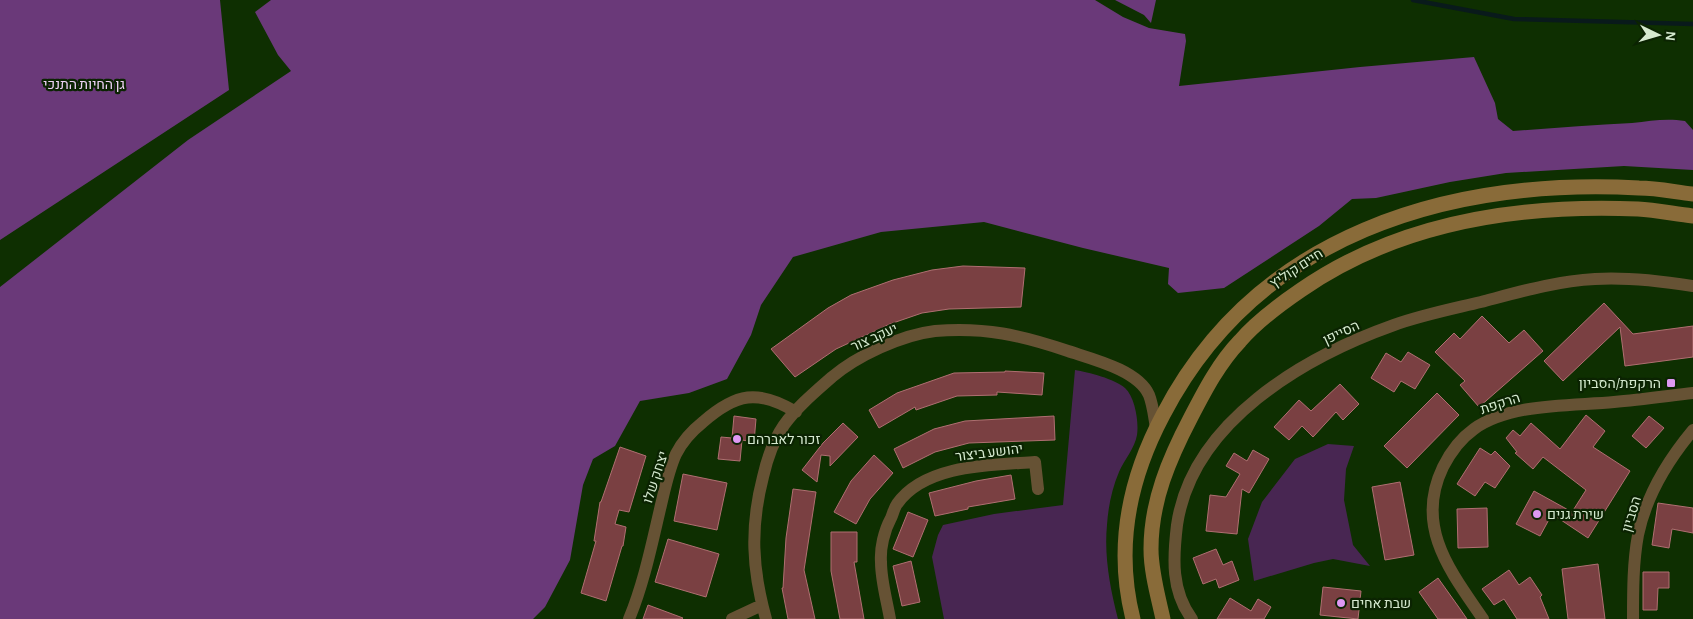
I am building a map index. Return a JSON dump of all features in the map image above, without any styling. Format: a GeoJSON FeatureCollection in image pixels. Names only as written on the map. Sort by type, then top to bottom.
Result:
{"type":"FeatureCollection","features":[{"type":"Feature","properties":{"kind":"main road","name":"חיים קוליץ"},"geometry":{"type":"LineString","coordinates":[[1133,619],[1127,589],[1125,565],[1126,532],[1130,504],[1146,448],[1174,393],[1202,352],[1224,326],[1250,301],[1316,253],[1378,224],[1427,208],[1470,197],[1551,188],[1641,188],[1693,194]]}},
{"type":"Feature","properties":{"kind":"main road","name":"חיים קוליץ"},"geometry":{"type":"LineString","coordinates":[[1164,619],[1151,550],[1156,504],[1163,478],[1178,442],[1219,366],[1240,340],[1264,317],[1327,272],[1386,245],[1433,229],[1473,219],[1553,210],[1586,209],[1639,209],[1693,216]]}},
{"type":"Feature","properties":{"kind":"street","name":"הסייפן"},"geometry":{"type":"LineString","coordinates":[[1192,619],[1184,608],[1177,590],[1174,567],[1178,518],[1186,492],[1204,456],[1231,422],[1250,404],[1290,374],[1357,340],[1393,326],[1546,285],[1595,279],[1618,279],[1671,282],[1693,286]]}},
{"type":"Feature","properties":{"kind":"street","name":"יעקב צור"},"geometry":{"type":"LineString","coordinates":[[766,619],[754,556],[754,529],[758,499],[771,449],[784,426],[820,388],[843,368],[868,352],[897,341],[933,332],[967,330],[1002,332],[1029,338],[1100,362],[1132,376],[1142,384],[1149,395],[1156,428]]}},
{"type":"Feature","properties":{"kind":"street","name":"הרקפת"},"geometry":{"type":"LineString","coordinates":[[1483,619],[1443,558],[1437,542],[1434,523],[1434,492],[1440,474],[1449,456],[1462,439],[1474,429],[1490,420],[1530,409],[1693,393]]}},
{"type":"Feature","properties":{"kind":"street","name":"יצחק שלו"},"geometry":{"type":"LineString","coordinates":[[629,619],[638,598],[668,476],[677,453],[695,429],[714,412],[732,400],[751,397],[768,398],[780,402],[796,412]]}},
{"type":"Feature","properties":{"kind":"street","name":"הסביון"},"geometry":{"type":"LineString","coordinates":[[1633,619],[1634,570],[1638,534],[1657,485],[1668,464],[1693,430]]}},
{"type":"Feature","properties":{"kind":"street","name":"יהושע ביצור"},"geometry":{"type":"LineString","coordinates":[[890,619],[881,563],[882,543],[897,504],[914,488],[942,474],[961,469],[985,465],[1035,462],[1038,489]]}},
{"type":"Feature","properties":{"kind":"street"},"geometry":{"type":"LineString","coordinates":[[732,619],[762,605]]}},
{"type":"Feature","properties":{"kind":"shaded area"},"geometry":{"type":"Polygon","coordinates":[[[1075,370],[1108,379],[1125,388],[1134,403],[1137,417],[1136,440],[1121,467],[1111,498],[1106,537],[1110,584],[1118,619],[944,619],[932,557],[943,525],[994,514],[1063,505],[1075,370]]]}},
{"type":"Feature","properties":{"kind":"shaded area"},"geometry":{"type":"Polygon","coordinates":[[[1328,444],[1354,446],[1346,469],[1344,500],[1353,545],[1370,566],[1333,559],[1254,581],[1248,539],[1262,502],[1295,459],[1328,444]]]}},
{"type":"Feature","properties":{"kind":"green space","name":"גן החיות התנכי"},"geometry":{"type":"Polygon","coordinates":[[[0,0],[220,0],[229,90],[0,240],[0,0]]]}},
{"type":"Feature","properties":{"kind":"green space"},"geometry":{"type":"Polygon","coordinates":[[[271,0],[1095,0],[1123,17],[1149,28],[1185,34],[1186,41],[1179,86],[1474,57],[1495,103],[1498,119],[1513,131],[1658,120],[1685,121],[1693,130],[1693,170],[1624,166],[1506,173],[1450,182],[1376,198],[1352,199],[1319,226],[1224,288],[1178,293],[1168,284],[1169,268],[984,222],[881,232],[793,257],[761,305],[751,335],[727,379],[689,393],[640,401],[615,446],[593,459],[583,485],[570,560],[545,607],[533,619],[0,619],[0,287],[188,140],[291,71],[278,55],[255,12],[271,0]]]}},
{"type":"Feature","properties":{"kind":"green space"},"geometry":{"type":"Polygon","coordinates":[[[1115,0],[1156,0],[1151,23],[1144,15],[1115,0]]]}},
{"type":"Feature","properties":{"kind":"building"},"geometry":{"type":"Polygon","coordinates":[[[963,266],[1025,268],[1021,307],[949,309],[922,313],[890,324],[836,349],[795,377],[771,349],[828,308],[851,295],[893,280],[932,270],[963,266]]]}},
{"type":"Feature","properties":{"kind":"building"},"geometry":{"type":"Polygon","coordinates":[[[1604,303],[1633,334],[1693,326],[1693,357],[1625,366],[1620,327],[1563,381],[1544,361],[1604,303]]]}},
{"type":"Feature","properties":{"kind":"building"},"geometry":{"type":"Polygon","coordinates":[[[1482,316],[1509,343],[1524,330],[1543,351],[1479,407],[1460,385],[1465,381],[1435,352],[1454,333],[1460,339],[1482,316]]]}},
{"type":"Feature","properties":{"kind":"building"},"geometry":{"type":"Polygon","coordinates":[[[1408,352],[1430,365],[1415,389],[1401,381],[1394,392],[1371,378],[1386,353],[1401,362],[1408,352]]]}},
{"type":"Feature","properties":{"kind":"building"},"geometry":{"type":"Polygon","coordinates":[[[1005,371],[1044,373],[1042,395],[997,392],[997,395],[957,396],[916,410],[915,407],[879,428],[869,410],[897,393],[954,373],[1005,371]]]}},
{"type":"Feature","properties":{"kind":"building"},"geometry":{"type":"Polygon","coordinates":[[[1340,384],[1359,404],[1343,420],[1336,412],[1313,437],[1302,426],[1289,440],[1274,427],[1299,400],[1311,411],[1340,384]]]}},
{"type":"Feature","properties":{"kind":"building"},"geometry":{"type":"Polygon","coordinates":[[[1437,393],[1459,415],[1407,468],[1384,446],[1437,393]]]}},
{"type":"Feature","properties":{"kind":"building"},"geometry":{"type":"Polygon","coordinates":[[[1586,415],[1605,431],[1593,447],[1630,471],[1588,538],[1552,514],[1540,536],[1516,524],[1534,491],[1572,512],[1586,490],[1543,457],[1533,469],[1515,453],[1517,452],[1506,438],[1513,430],[1520,436],[1531,423],[1560,449],[1586,415]]]}},
{"type":"Feature","properties":{"kind":"building","name":"זכור לאברהם"},"geometry":{"type":"Polygon","coordinates":[[[734,416],[756,419],[754,442],[742,440],[740,461],[718,459],[721,437],[732,438],[734,416]]]}},
{"type":"Feature","properties":{"kind":"building"},"geometry":{"type":"Polygon","coordinates":[[[1054,416],[1055,440],[969,443],[935,452],[903,468],[894,449],[934,429],[965,421],[1054,416]]]}},
{"type":"Feature","properties":{"kind":"building"},"geometry":{"type":"Polygon","coordinates":[[[1649,416],[1664,428],[1646,448],[1632,436],[1649,416]]]}},
{"type":"Feature","properties":{"kind":"building"},"geometry":{"type":"Polygon","coordinates":[[[843,423],[858,437],[830,466],[830,456],[821,455],[817,482],[802,470],[823,443],[843,423]]]}},
{"type":"Feature","properties":{"kind":"building"},"geometry":{"type":"Polygon","coordinates":[[[620,447],[646,456],[629,512],[619,510],[615,524],[626,527],[623,546],[606,601],[581,593],[596,541],[594,541],[600,502],[620,447]]]}},
{"type":"Feature","properties":{"kind":"building"},"geometry":{"type":"Polygon","coordinates":[[[1480,448],[1491,455],[1495,451],[1510,466],[1495,488],[1485,482],[1475,496],[1457,484],[1480,448]]]}},
{"type":"Feature","properties":{"kind":"building"},"geometry":{"type":"Polygon","coordinates":[[[1253,450],[1269,459],[1249,493],[1242,489],[1237,534],[1206,531],[1210,495],[1226,497],[1240,474],[1226,466],[1234,453],[1247,461],[1253,450]]]}},
{"type":"Feature","properties":{"kind":"building"},"geometry":{"type":"Polygon","coordinates":[[[874,455],[893,473],[870,499],[856,524],[834,512],[851,481],[874,455]]]}},
{"type":"Feature","properties":{"kind":"building"},"geometry":{"type":"Polygon","coordinates":[[[683,474],[727,483],[717,530],[674,521],[683,474]]]}},
{"type":"Feature","properties":{"kind":"building"},"geometry":{"type":"Polygon","coordinates":[[[1011,475],[1015,499],[968,507],[968,509],[935,516],[929,493],[976,481],[1011,475]]]}},
{"type":"Feature","properties":{"kind":"building"},"geometry":{"type":"Polygon","coordinates":[[[1400,482],[1414,555],[1385,560],[1372,487],[1400,482]]]}},
{"type":"Feature","properties":{"kind":"building"},"geometry":{"type":"Polygon","coordinates":[[[793,489],[816,492],[804,570],[815,619],[788,619],[782,588],[786,538],[793,489]]]}},
{"type":"Feature","properties":{"kind":"building"},"geometry":{"type":"Polygon","coordinates":[[[1658,503],[1693,508],[1693,533],[1672,529],[1669,548],[1652,545],[1658,503]]]}},
{"type":"Feature","properties":{"kind":"building"},"geometry":{"type":"Polygon","coordinates":[[[1487,508],[1488,547],[1458,548],[1457,509],[1487,508]]]}},
{"type":"Feature","properties":{"kind":"building"},"geometry":{"type":"Polygon","coordinates":[[[908,512],[928,520],[913,557],[893,549],[908,512]]]}},
{"type":"Feature","properties":{"kind":"building"},"geometry":{"type":"Polygon","coordinates":[[[831,532],[857,532],[857,562],[854,562],[864,619],[840,619],[831,571],[831,532]]]}},
{"type":"Feature","properties":{"kind":"building"},"geometry":{"type":"Polygon","coordinates":[[[668,539],[719,554],[706,597],[655,582],[668,539]]]}},
{"type":"Feature","properties":{"kind":"building"},"geometry":{"type":"Polygon","coordinates":[[[1216,549],[1223,565],[1232,561],[1239,580],[1219,588],[1216,579],[1203,584],[1193,558],[1216,549]]]}},
{"type":"Feature","properties":{"kind":"building"},"geometry":{"type":"Polygon","coordinates":[[[911,561],[920,602],[902,606],[893,566],[911,561]]]}},
{"type":"Feature","properties":{"kind":"building"},"geometry":{"type":"Polygon","coordinates":[[[1598,564],[1605,619],[1568,619],[1562,569],[1598,564]]]}},
{"type":"Feature","properties":{"kind":"building"},"geometry":{"type":"Polygon","coordinates":[[[1509,570],[1519,585],[1530,577],[1542,595],[1540,597],[1549,619],[1517,619],[1504,599],[1494,605],[1482,589],[1509,570]]]}},
{"type":"Feature","properties":{"kind":"building"},"geometry":{"type":"Polygon","coordinates":[[[1643,572],[1669,572],[1669,588],[1658,588],[1657,610],[1643,610],[1643,572]]]}},
{"type":"Feature","properties":{"kind":"building"},"geometry":{"type":"Polygon","coordinates":[[[1438,578],[1467,619],[1438,619],[1419,592],[1438,578]]]}},
{"type":"Feature","properties":{"kind":"building","name":"שבת אחים"},"geometry":{"type":"Polygon","coordinates":[[[1323,587],[1361,591],[1358,619],[1320,615],[1323,587]]]}},
{"type":"Feature","properties":{"kind":"building"},"geometry":{"type":"Polygon","coordinates":[[[1230,598],[1251,611],[1258,599],[1271,607],[1264,619],[1217,619],[1230,598]]]}},
{"type":"Feature","properties":{"kind":"building"},"geometry":{"type":"Polygon","coordinates":[[[648,605],[683,618],[643,619],[648,605]]]}},
{"type":"Feature","properties":{"kind":"waterway"},"geometry":{"type":"LineString","coordinates":[[1413,0],[1514,19],[1693,24]]}},
{"type":"Feature","properties":{"kind":"place","name":"הרקפת/הסביון"},"geometry":{"type":"Point","coordinates":[1671,383]}},
{"type":"Feature","properties":{"kind":"place","name":"זכור לאברהם"},"geometry":{"type":"Point","coordinates":[737,439]}},
{"type":"Feature","properties":{"kind":"place","name":"שירת גנים"},"geometry":{"type":"Point","coordinates":[1537,514]}},
{"type":"Feature","properties":{"kind":"place","name":"שבת אחים"},"geometry":{"type":"Point","coordinates":[1341,603]}}]}
